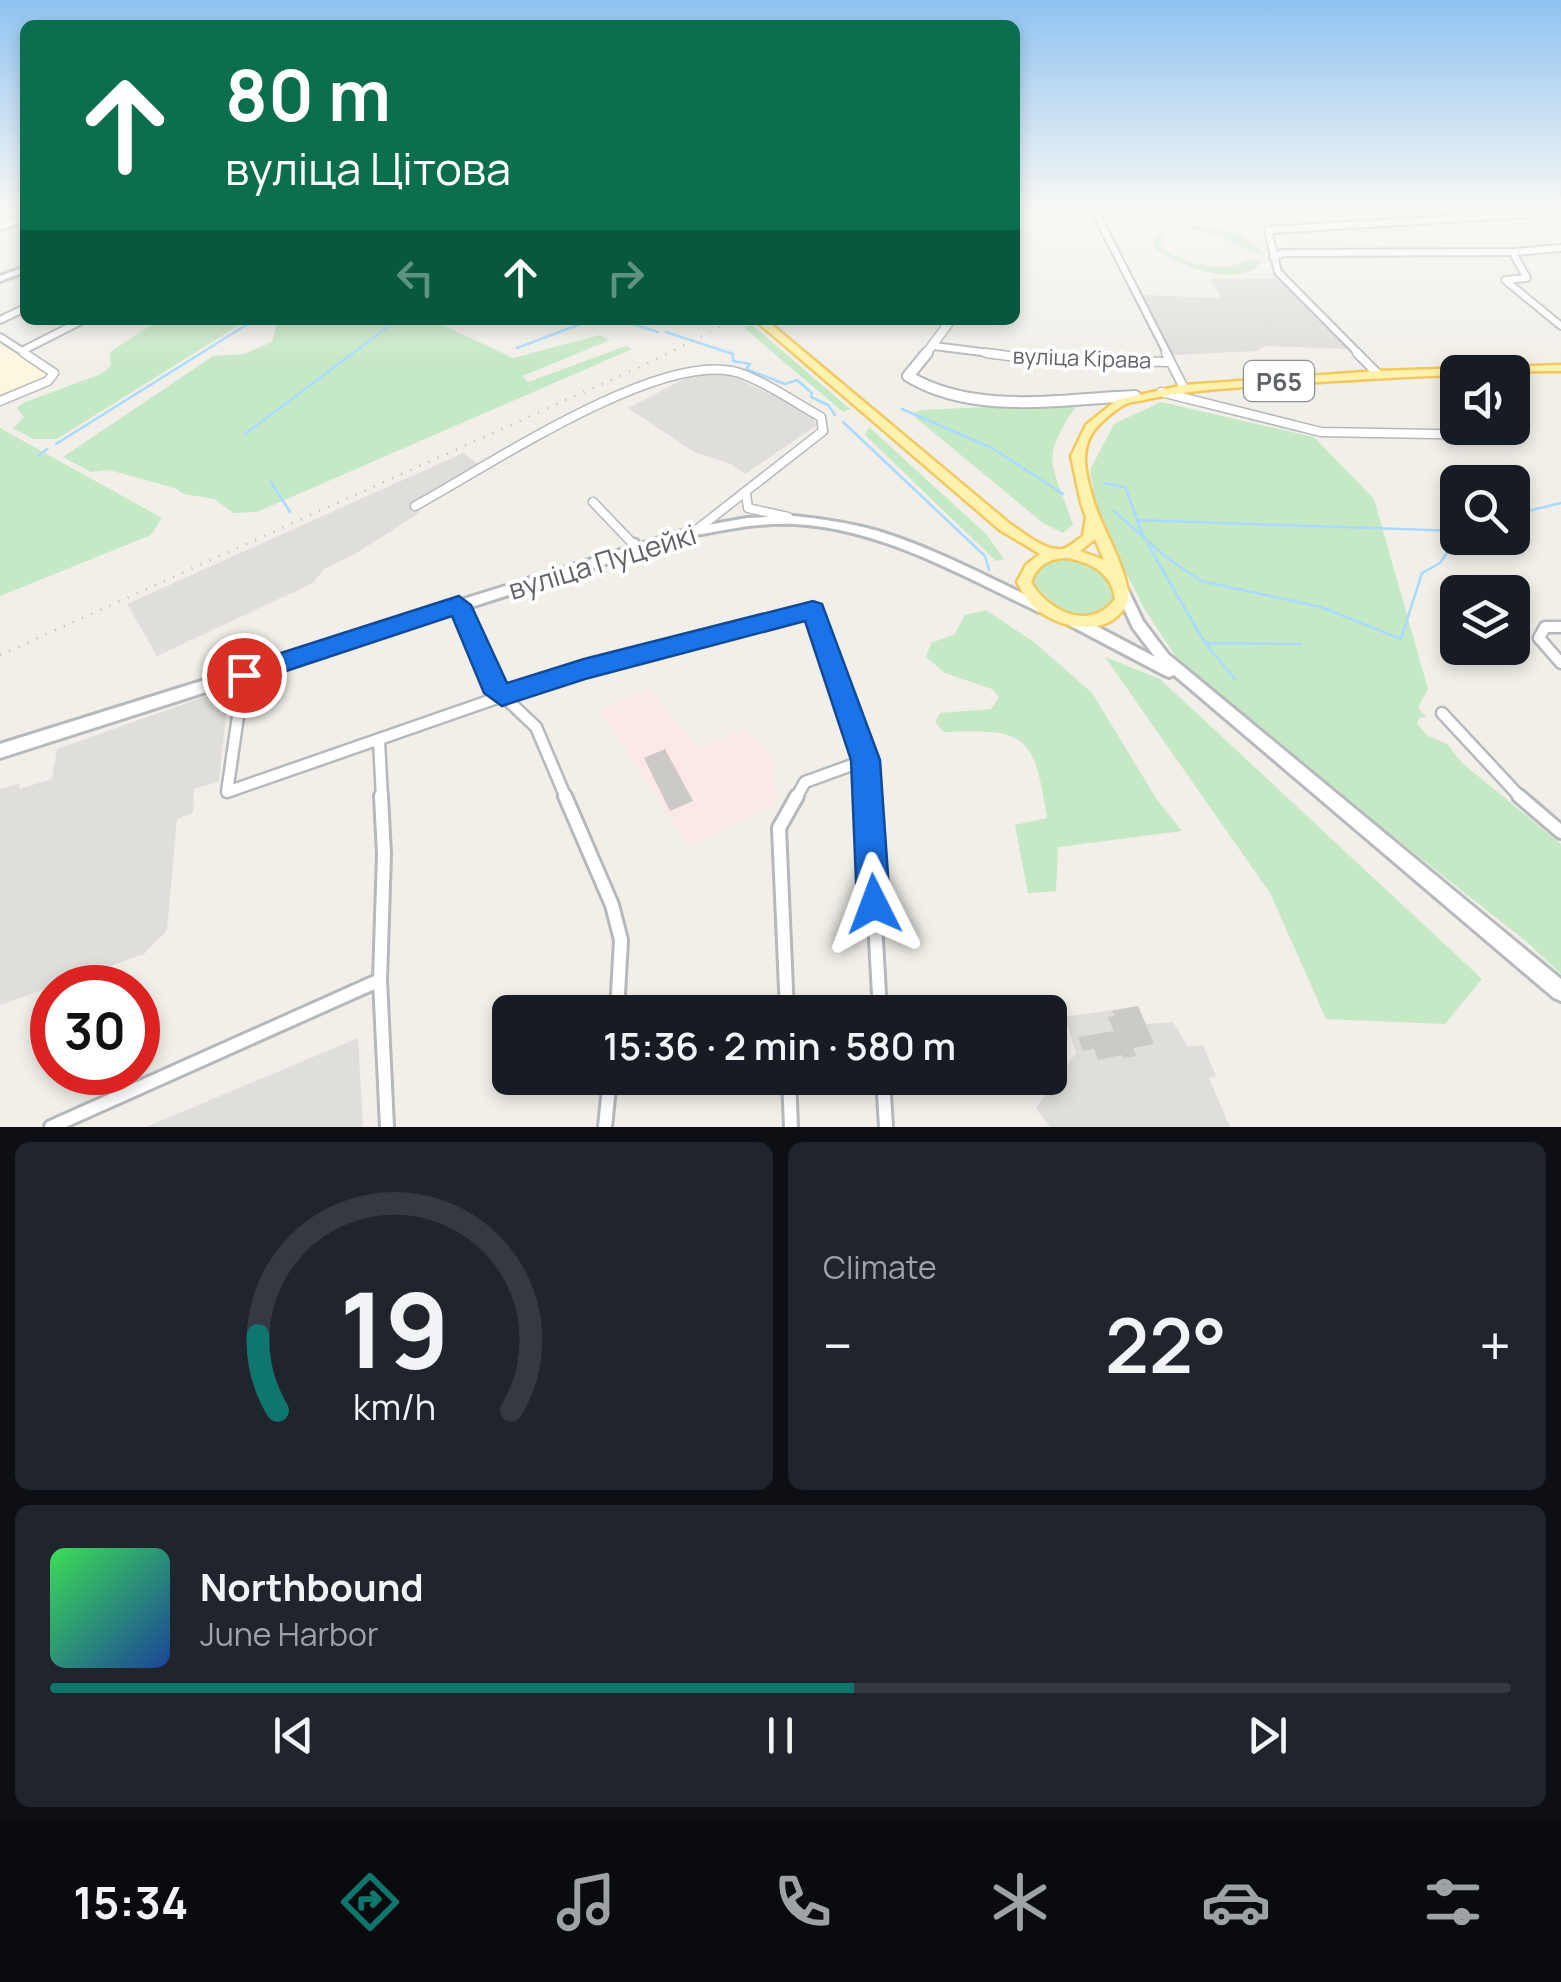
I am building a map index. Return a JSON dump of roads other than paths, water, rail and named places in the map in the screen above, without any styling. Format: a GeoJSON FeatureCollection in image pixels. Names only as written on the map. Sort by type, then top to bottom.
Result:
{"type":"FeatureCollection","features":[{"type":"Feature","properties":{"kind":"main road"},"geometry":{"type":"LineString","coordinates":[[766,325],[1004,527],[1042,550],[1106,568],[1163,658],[1561,991]]}},
{"type":"Feature","properties":{"kind":"main road","name":"Р65"},"geometry":{"type":"LineString","coordinates":[[1530,369],[1561,368]]}},
{"type":"Feature","properties":{"kind":"main road","name":"Р65"},"geometry":{"type":"LineString","coordinates":[[1122,588],[1092,518],[1078,473],[1078,448],[1098,418],[1136,396],[1158,391],[1440,371]]}},
{"type":"Feature","properties":{"kind":"main road","name":"вуліца Пуцейкі"},"geometry":{"type":"LineString","coordinates":[[0,751],[695,531],[788,517],[849,525],[1046,610]]}},
{"type":"Feature","properties":{"kind":"main road"},"geometry":{"type":"LineString","coordinates":[[1026,577],[1038,560],[1063,553],[1089,538],[1092,518]]}},
{"type":"Feature","properties":{"kind":"main road"},"geometry":{"type":"LineString","coordinates":[[1004,527],[1023,554],[1035,602],[1193,684]]}},
{"type":"Feature","properties":{"kind":"main road","name":"вуліца Пуцейкі"},"geometry":{"type":"LineString","coordinates":[[976,579],[1026,577]]}},
{"type":"Feature","properties":{"kind":"main road"},"geometry":{"type":"LineString","coordinates":[[1074,621],[1111,615],[1119,608],[1122,588]]}},
{"type":"Feature","properties":{"kind":"street","name":"вуліца Кірава"},"geometry":{"type":"LineString","coordinates":[[1119,261],[1184,388]]}},
{"type":"Feature","properties":{"kind":"street"},"geometry":{"type":"LineString","coordinates":[[1274,261],[1278,272],[1378,374]]}},
{"type":"Feature","properties":{"kind":"street"},"geometry":{"type":"LineString","coordinates":[[1517,261],[1527,278]]}},
{"type":"Feature","properties":{"kind":"street"},"geometry":{"type":"LineString","coordinates":[[1527,278],[1505,280],[1561,325]]}},
{"type":"Feature","properties":{"kind":"street"},"geometry":{"type":"LineString","coordinates":[[1521,292],[1527,278]]}},
{"type":"Feature","properties":{"kind":"street"},"geometry":{"type":"LineString","coordinates":[[22,352],[73,325]]}},
{"type":"Feature","properties":{"kind":"street"},"geometry":{"type":"LineString","coordinates":[[949,325],[908,376],[942,394],[980,400],[1136,396]]}},
{"type":"Feature","properties":{"kind":"street"},"geometry":{"type":"LineString","coordinates":[[0,336],[53,370],[53,376],[0,401]]}},
{"type":"Feature","properties":{"kind":"street","name":"вуліца Кірава"},"geometry":{"type":"LineString","coordinates":[[934,346],[1038,360],[1170,362]]}},
{"type":"Feature","properties":{"kind":"street"},"geometry":{"type":"LineString","coordinates":[[416,506],[602,405],[704,368],[734,372],[816,411],[823,420],[823,431],[695,531]]}},
{"type":"Feature","properties":{"kind":"street"},"geometry":{"type":"LineString","coordinates":[[1158,391],[1338,434],[1440,435]]}},
{"type":"Feature","properties":{"kind":"street"},"geometry":{"type":"LineString","coordinates":[[747,491],[744,501],[748,508],[788,517]]}},
{"type":"Feature","properties":{"kind":"street"},"geometry":{"type":"LineString","coordinates":[[592,502],[639,550]]}},
{"type":"Feature","properties":{"kind":"street"},"geometry":{"type":"LineString","coordinates":[[459,605],[493,686],[536,727],[612,905],[622,940],[618,995]]}},
{"type":"Feature","properties":{"kind":"street"},"geometry":{"type":"LineString","coordinates":[[244,675],[235,716],[227,792],[584,669],[813,610],[866,760],[879,995]]}},
{"type":"Feature","properties":{"kind":"street"},"geometry":{"type":"LineString","coordinates":[[1561,627],[1546,628],[1539,638],[1561,663]]}},
{"type":"Feature","properties":{"kind":"street"},"geometry":{"type":"LineString","coordinates":[[1442,714],[1491,770],[1561,832]]}},
{"type":"Feature","properties":{"kind":"street"},"geometry":{"type":"LineString","coordinates":[[379,741],[384,854],[380,980],[386,1127]]}},
{"type":"Feature","properties":{"kind":"street"},"geometry":{"type":"LineString","coordinates":[[786,995],[779,828],[805,782],[866,760]]}},
{"type":"Feature","properties":{"kind":"street"},"geometry":{"type":"LineString","coordinates":[[51,1127],[380,980]]}},
{"type":"Feature","properties":{"kind":"street"},"geometry":{"type":"LineString","coordinates":[[605,1127],[608,1095]]}},
{"type":"Feature","properties":{"kind":"street"},"geometry":{"type":"LineString","coordinates":[[791,1095],[792,1127]]}},
{"type":"Feature","properties":{"kind":"street"},"geometry":{"type":"LineString","coordinates":[[884,1095],[886,1127]]}},
{"type":"Feature","properties":{"kind":"waterway"},"geometry":{"type":"LineString","coordinates":[[56,444],[246,325]]}},
{"type":"Feature","properties":{"kind":"waterway"},"geometry":{"type":"LineString","coordinates":[[245,434],[390,325]]}},
{"type":"Feature","properties":{"kind":"waterway"},"geometry":{"type":"LineString","coordinates":[[517,348],[578,325]]}},
{"type":"Feature","properties":{"kind":"waterway"},"geometry":{"type":"LineString","coordinates":[[636,325],[658,332]]}},
{"type":"Feature","properties":{"kind":"waterway"},"geometry":{"type":"LineString","coordinates":[[666,332],[733,354],[733,361],[750,364],[746,369],[785,384],[797,380],[812,393],[811,397],[828,405],[835,415]]}},
{"type":"Feature","properties":{"kind":"waterway"},"geometry":{"type":"LineString","coordinates":[[902,409],[992,448],[1063,494]]}},
{"type":"Feature","properties":{"kind":"waterway"},"geometry":{"type":"LineString","coordinates":[[843,422],[985,556],[989,570]]}},
{"type":"Feature","properties":{"kind":"waterway"},"geometry":{"type":"LineString","coordinates":[[38,456],[47,449]]}},
{"type":"Feature","properties":{"kind":"waterway"},"geometry":{"type":"LineString","coordinates":[[271,482],[290,512]]}},
{"type":"Feature","properties":{"kind":"waterway"},"geometry":{"type":"LineString","coordinates":[[1104,483],[1125,487],[1137,520]]}},
{"type":"Feature","properties":{"kind":"waterway"},"geometry":{"type":"LineString","coordinates":[[1530,511],[1561,503]]}},
{"type":"Feature","properties":{"kind":"waterway"},"geometry":{"type":"LineString","coordinates":[[1114,511],[1144,537]]}},
{"type":"Feature","properties":{"kind":"waterway"},"geometry":{"type":"LineString","coordinates":[[1137,520],[1440,530]]}},
{"type":"Feature","properties":{"kind":"waterway"},"geometry":{"type":"LineString","coordinates":[[1137,520],[1144,537]]}},
{"type":"Feature","properties":{"kind":"waterway"},"geometry":{"type":"LineString","coordinates":[[1144,537],[1201,581],[1321,607],[1401,639],[1422,573],[1440,563],[1445,555]]}},
{"type":"Feature","properties":{"kind":"waterway"},"geometry":{"type":"LineString","coordinates":[[1148,545],[1205,643]]}},
{"type":"Feature","properties":{"kind":"waterway"},"geometry":{"type":"LineString","coordinates":[[1205,643],[1301,644]]}},
{"type":"Feature","properties":{"kind":"waterway"},"geometry":{"type":"LineString","coordinates":[[1205,643],[1235,679]]}},
{"type":"Feature","properties":{"kind":"railway"},"geometry":{"type":"LineString","coordinates":[[0,655],[655,360],[723,325]]}}]}
